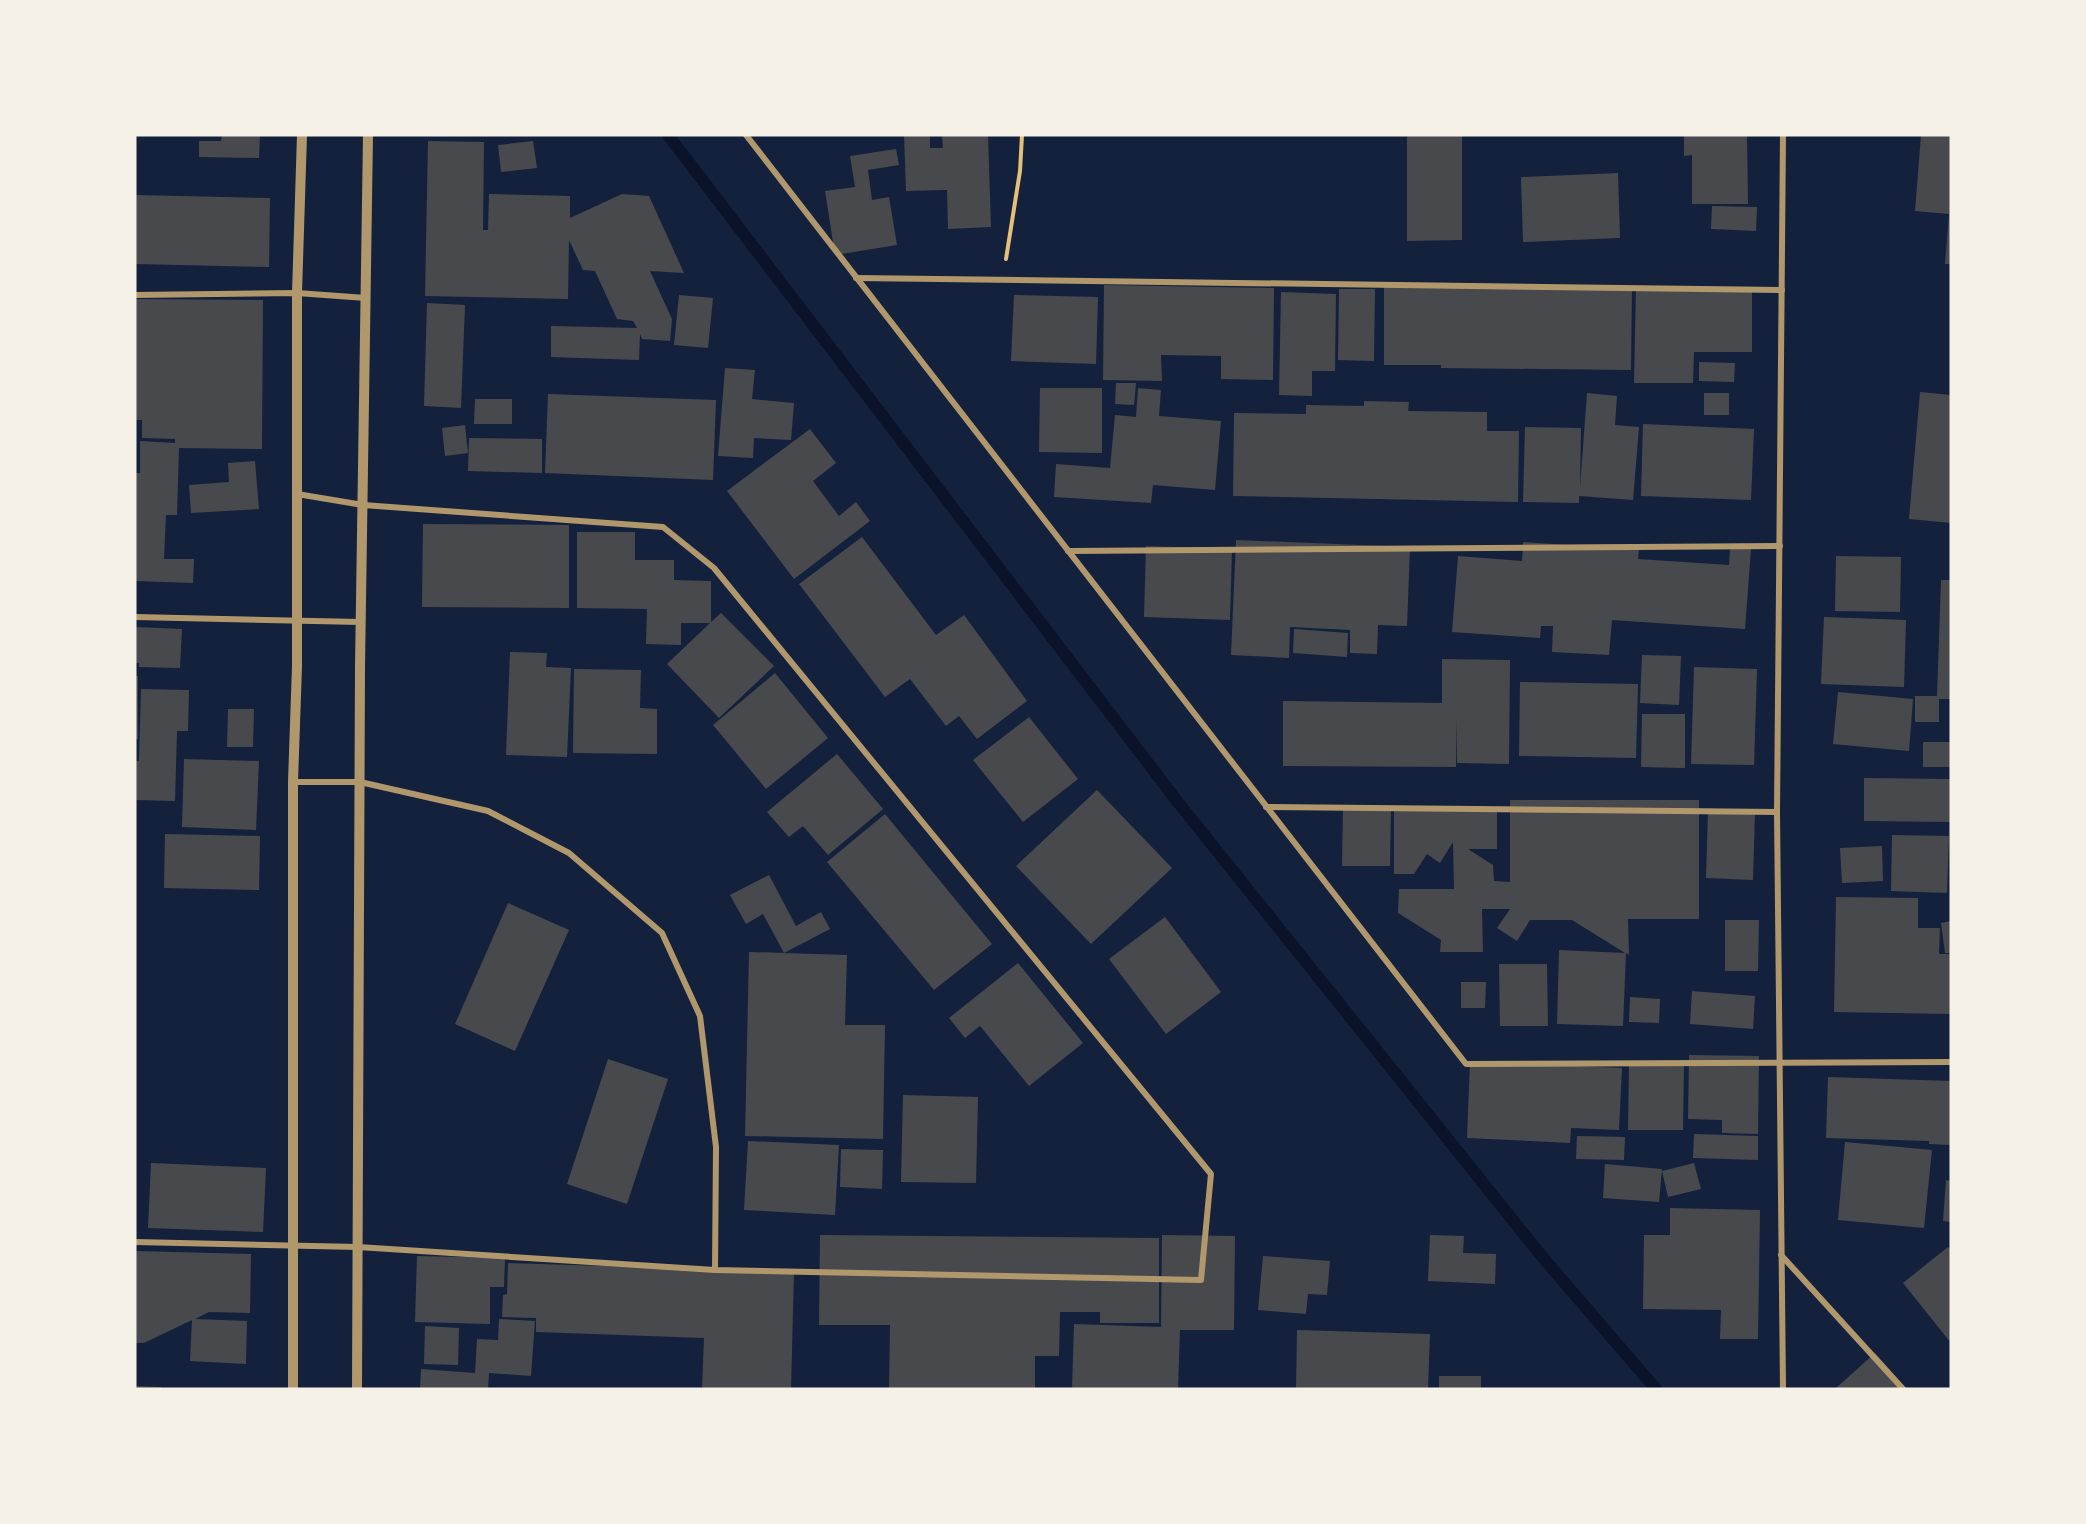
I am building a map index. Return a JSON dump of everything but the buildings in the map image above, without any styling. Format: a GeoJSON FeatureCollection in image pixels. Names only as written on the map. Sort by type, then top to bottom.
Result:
{"type":"FeatureCollection","features":[{"type":"Feature","properties":{"kind":"street"},"geometry":{"type":"LineString","coordinates":[[293,1389],[293,782],[297,620],[297,293],[302,135]]}},
{"type":"Feature","properties":{"kind":"street"},"geometry":{"type":"LineString","coordinates":[[357,1389],[361,622],[368,135]]}},
{"type":"Feature","properties":{"kind":"street"},"geometry":{"type":"LineString","coordinates":[[746,135],[1466,1064],[1951,1062]]}},
{"type":"Feature","properties":{"kind":"street"},"geometry":{"type":"LineString","coordinates":[[1783,135],[1777,812],[1783,1389]]}},
{"type":"Feature","properties":{"kind":"street"},"geometry":{"type":"LineString","coordinates":[[856,278],[1782,290]]}},
{"type":"Feature","properties":{"kind":"street"},"geometry":{"type":"LineString","coordinates":[[135,295],[297,293],[366,298]]}},
{"type":"Feature","properties":{"kind":"street"},"geometry":{"type":"LineString","coordinates":[[135,1242],[358,1247],[715,1269],[1201,1280],[1211,1174],[714,568],[663,527],[363,505],[297,494]]}},
{"type":"Feature","properties":{"kind":"street"},"geometry":{"type":"LineString","coordinates":[[1068,551],[1779,546]]}},
{"type":"Feature","properties":{"kind":"street"},"geometry":{"type":"LineString","coordinates":[[135,616],[361,622]]}},
{"type":"Feature","properties":{"kind":"street"},"geometry":{"type":"LineString","coordinates":[[293,782],[360,782],[488,811],[569,853],[662,933],[700,1016],[716,1147],[715,1269]]}},
{"type":"Feature","properties":{"kind":"street"},"geometry":{"type":"LineString","coordinates":[[1266,807],[1777,812]]}},
{"type":"Feature","properties":{"kind":"street"},"geometry":{"type":"LineString","coordinates":[[1781,1255],[1903,1389]]}},
{"type":"Feature","properties":{"kind":"path"},"geometry":{"type":"LineString","coordinates":[[1003,280],[1020,171],[1022,135]]}},
{"type":"Feature","properties":{"kind":"waterway"},"geometry":{"type":"LineString","coordinates":[[668,135],[1177,801],[1544,1259],[1656,1389]]}}]}
